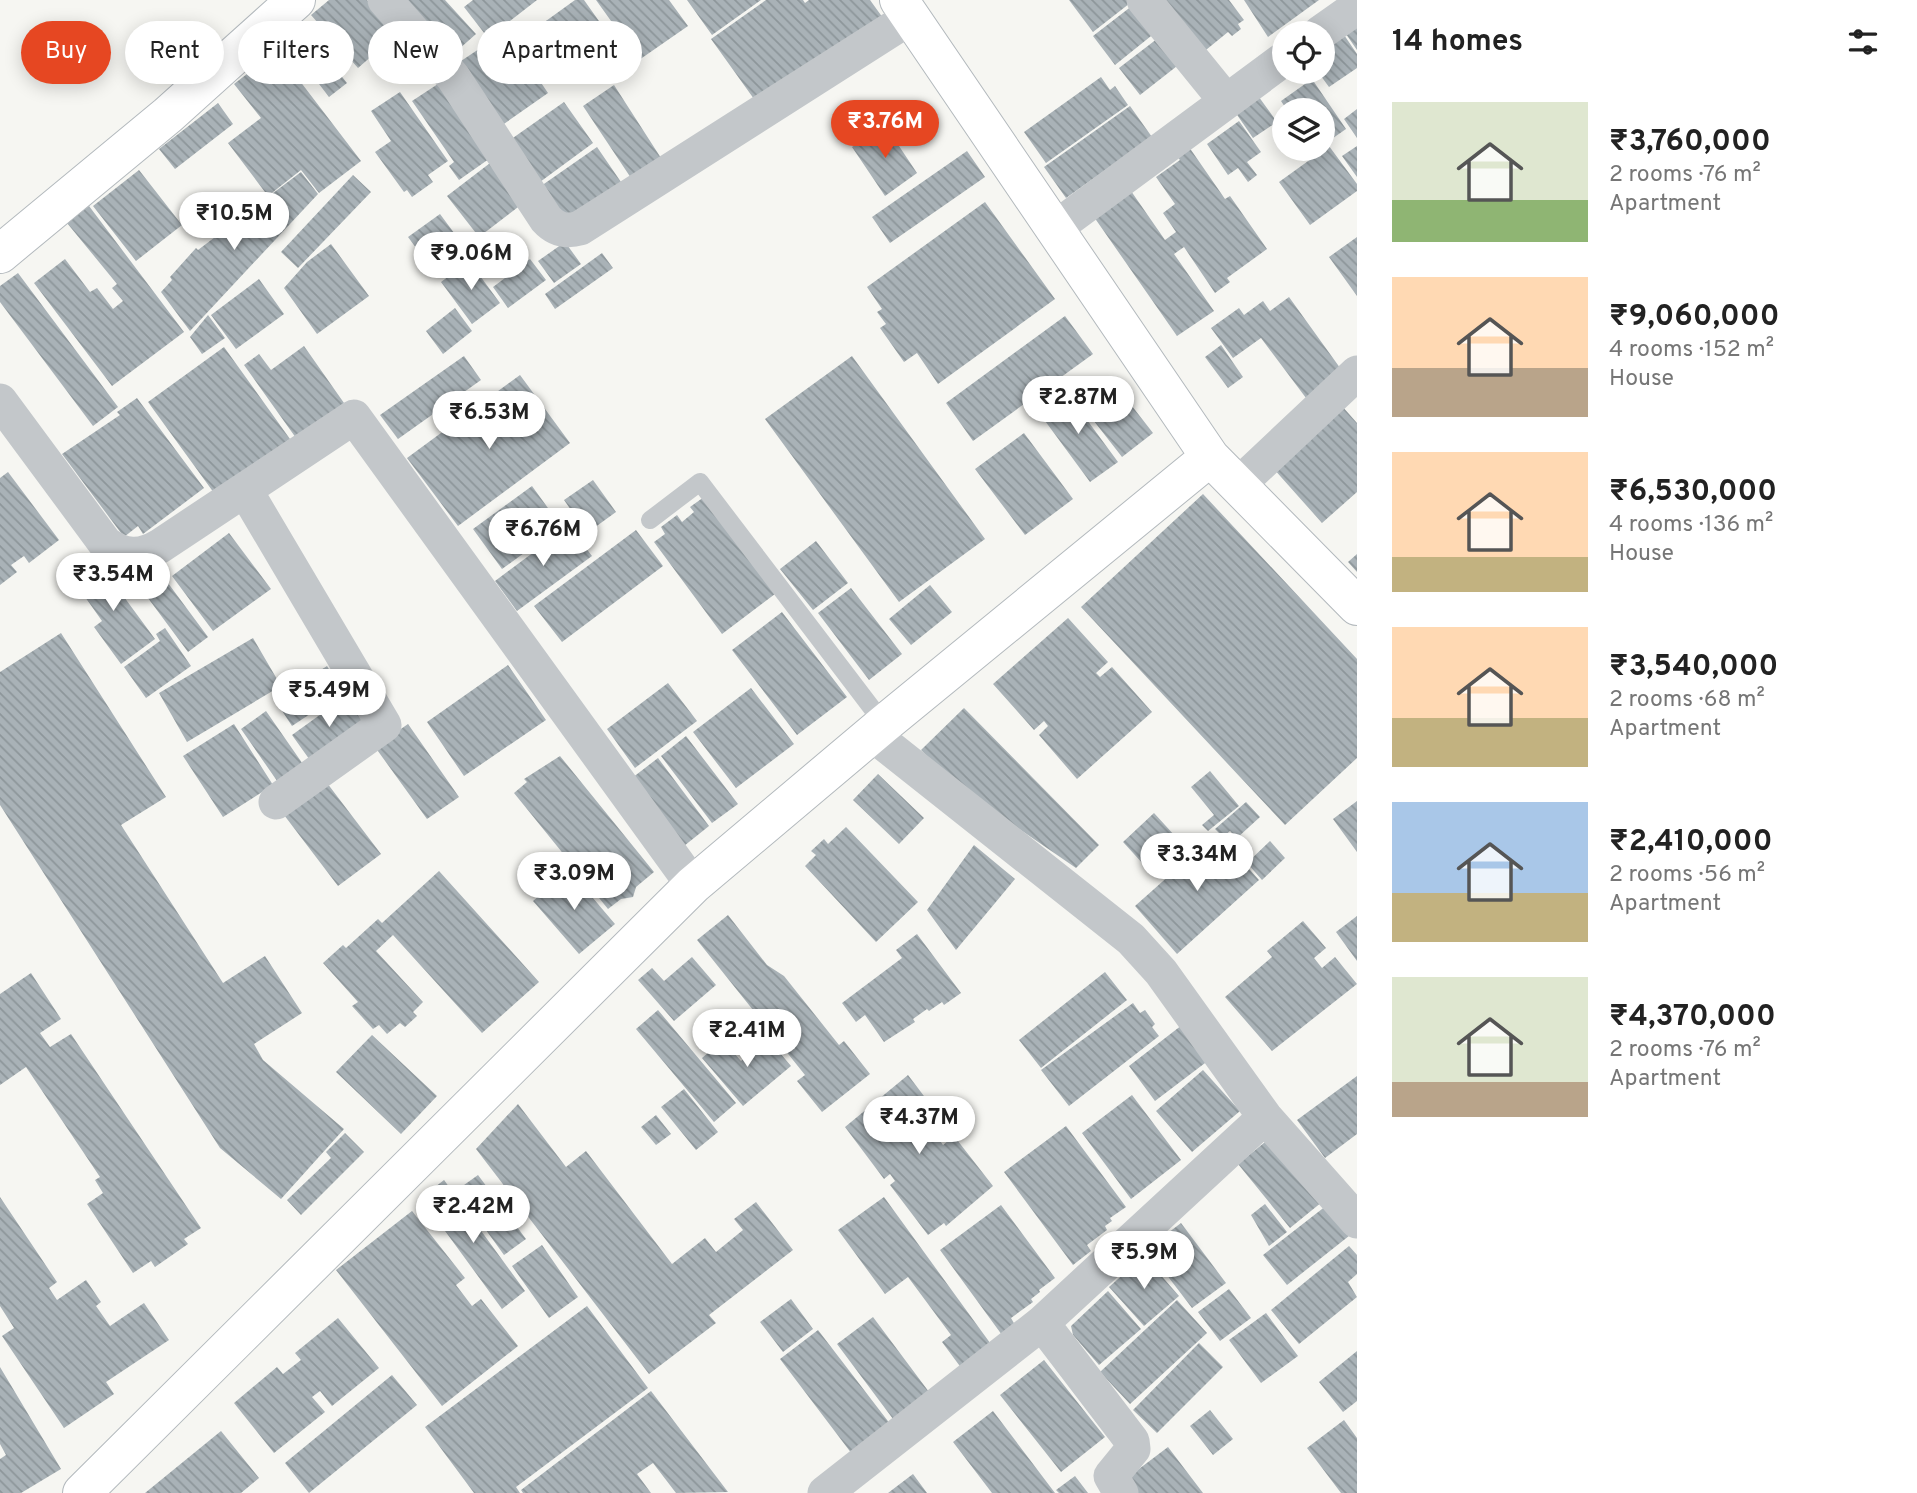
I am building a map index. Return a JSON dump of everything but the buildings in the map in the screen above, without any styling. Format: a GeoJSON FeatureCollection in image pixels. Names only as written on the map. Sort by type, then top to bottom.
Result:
{"type":"FeatureCollection","features":[{"type":"Feature","properties":{"kind":"street"},"geometry":{"type":"LineString","coordinates":[[0,254],[168,115],[296,0]]}},
{"type":"Feature","properties":{"kind":"street"},"geometry":{"type":"LineString","coordinates":[[385,0],[453,77],[546,219],[552,226],[571,231],[905,8],[1210,457],[1357,606]]}},
{"type":"Feature","properties":{"kind":"street"},"geometry":{"type":"LineString","coordinates":[[1144,0],[1226,102]]}},
{"type":"Feature","properties":{"kind":"street"},"geometry":{"type":"LineString","coordinates":[[1334,21],[1352,5]]}},
{"type":"Feature","properties":{"kind":"street"},"geometry":{"type":"LineString","coordinates":[[1054,229],[1272,68]]}},
{"type":"Feature","properties":{"kind":"street"},"geometry":{"type":"LineString","coordinates":[[1238,485],[1357,373]]}},
{"type":"Feature","properties":{"kind":"street"},"geometry":{"type":"LineString","coordinates":[[0,401],[97,534],[115,551],[127,554],[150,552],[354,417],[693,885]]}},
{"type":"Feature","properties":{"kind":"street"},"geometry":{"type":"LineString","coordinates":[[85,1492],[693,885],[878,729],[1210,457]]}},
{"type":"Feature","properties":{"kind":"street"},"geometry":{"type":"LineString","coordinates":[[245,490],[384,725],[276,802]]}},
{"type":"Feature","properties":{"kind":"street"},"geometry":{"type":"LineString","coordinates":[[878,729],[1130,939],[1161,972],[1223,1054],[1265,1117],[1357,1221]]}},
{"type":"Feature","properties":{"kind":"street"},"geometry":{"type":"LineString","coordinates":[[825,1493],[1042,1323],[1265,1117]]}},
{"type":"Feature","properties":{"kind":"street"},"geometry":{"type":"LineString","coordinates":[[1042,1323],[1132,1441],[1133,1449],[1112,1470],[1111,1476],[1121,1493]]}},
{"type":"Feature","properties":{"kind":"lane"},"geometry":{"type":"LineString","coordinates":[[650,520],[700,482],[878,729]]}}]}
